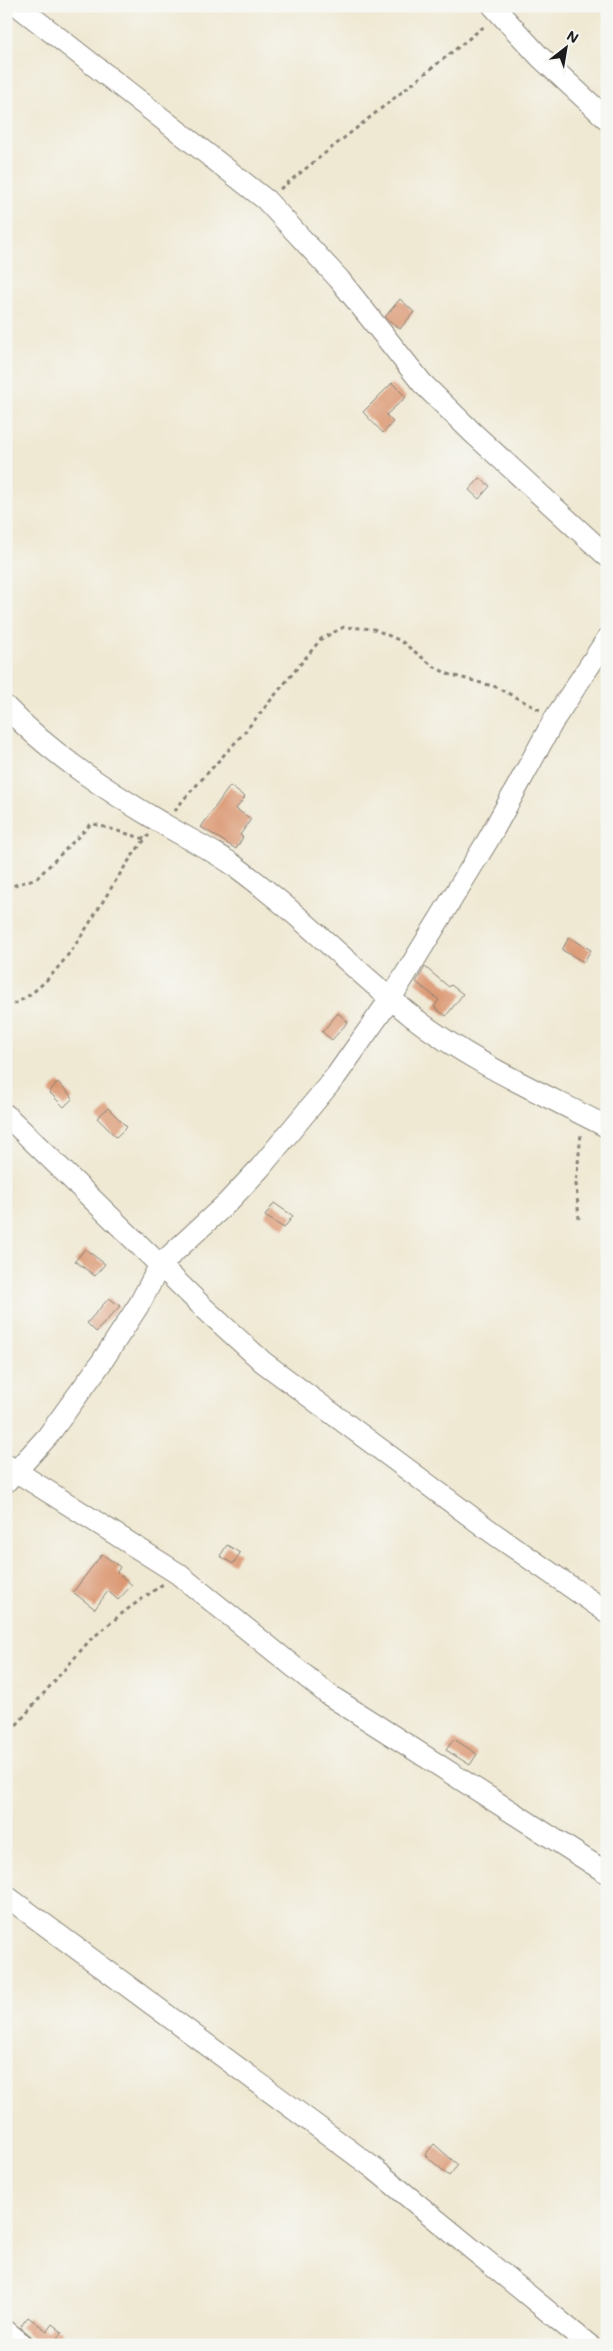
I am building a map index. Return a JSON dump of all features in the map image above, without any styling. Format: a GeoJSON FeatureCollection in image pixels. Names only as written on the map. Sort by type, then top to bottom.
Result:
{"type":"FeatureCollection","features":[{"type":"Feature","properties":{"kind":"street"},"geometry":{"type":"LineString","coordinates":[[18,6],[266,200],[339,279],[422,383],[473,434],[607,556]]}},
{"type":"Feature","properties":{"kind":"street"},"geometry":{"type":"LineString","coordinates":[[497,10],[540,57],[607,119]]}},
{"type":"Feature","properties":{"kind":"street"},"geometry":{"type":"LineString","coordinates":[[607,639],[555,718],[488,840],[391,998],[336,1076],[283,1142],[227,1203],[160,1265],[140,1303],[101,1363],[47,1437],[10,1473],[177,1573],[329,1695],[607,1874]]}},
{"type":"Feature","properties":{"kind":"street"},"geometry":{"type":"LineString","coordinates":[[6,707],[19,721],[80,770],[160,822],[231,863],[290,909],[349,964],[414,1018],[476,1059],[607,1127]]}},
{"type":"Feature","properties":{"kind":"street"},"geometry":{"type":"LineString","coordinates":[[6,1115],[263,1362],[493,1533],[607,1612]]}},
{"type":"Feature","properties":{"kind":"street"},"geometry":{"type":"LineString","coordinates":[[6,1896],[372,2167],[589,2345]]}},
{"type":"Feature","properties":{"kind":"street"},"geometry":{"type":"LineString","coordinates":[[6,2331],[23,2345]]}},
{"type":"Feature","properties":{"kind":"path"},"geometry":{"type":"LineString","coordinates":[[266,200],[497,10]]}},
{"type":"Feature","properties":{"kind":"path"},"geometry":{"type":"LineString","coordinates":[[6,1007],[20,1002],[62,964],[145,839],[160,822],[168,820],[183,800],[243,734],[321,639],[344,627],[374,629],[401,641],[433,666],[448,674],[496,687],[555,718]]}},
{"type":"Feature","properties":{"kind":"path"},"geometry":{"type":"LineString","coordinates":[[6,888],[37,878],[90,825],[94,824],[145,839]]}},
{"type":"Feature","properties":{"kind":"path"},"geometry":{"type":"LineString","coordinates":[[579,1219],[576,1184],[584,1115]]}},
{"type":"Feature","properties":{"kind":"path"},"geometry":{"type":"LineString","coordinates":[[6,1737],[90,1640],[125,1611],[177,1573]]}},
{"type":"Feature","properties":{"kind":"building"},"geometry":{"type":"Polygon","coordinates":[[[400,299],[414,312],[400,329],[385,317],[400,299]]]}},
{"type":"Feature","properties":{"kind":"building"},"geometry":{"type":"Polygon","coordinates":[[[392,383],[406,397],[386,415],[393,422],[383,433],[363,412],[392,383]]]}},
{"type":"Feature","properties":{"kind":"building"},"geometry":{"type":"Polygon","coordinates":[[[480,478],[490,486],[479,499],[469,490],[480,478]]]}},
{"type":"Feature","properties":{"kind":"building"},"geometry":{"type":"Polygon","coordinates":[[[230,786],[245,797],[236,809],[251,819],[240,835],[243,837],[236,849],[201,827],[230,786]]]}},
{"type":"Feature","properties":{"kind":"building"},"geometry":{"type":"Polygon","coordinates":[[[569,937],[591,950],[584,962],[562,950],[569,937]]]}},
{"type":"Feature","properties":{"kind":"building"},"geometry":{"type":"Polygon","coordinates":[[[425,967],[449,987],[451,985],[463,994],[446,1016],[434,1007],[439,1000],[416,982],[425,967]]]}},
{"type":"Feature","properties":{"kind":"building"},"geometry":{"type":"Polygon","coordinates":[[[338,1013],[348,1022],[332,1040],[322,1032],[338,1013]]]}},
{"type":"Feature","properties":{"kind":"building"},"geometry":{"type":"Polygon","coordinates":[[[58,1082],[73,1098],[64,1107],[49,1092],[58,1082]]]}},
{"type":"Feature","properties":{"kind":"building"},"geometry":{"type":"Polygon","coordinates":[[[108,1108],[127,1127],[116,1137],[97,1118],[108,1108]]]}},
{"type":"Feature","properties":{"kind":"building"},"geometry":{"type":"Polygon","coordinates":[[[274,1203],[293,1216],[284,1228],[265,1216],[274,1203]]]}},
{"type":"Feature","properties":{"kind":"building"},"geometry":{"type":"Polygon","coordinates":[[[85,1249],[105,1264],[95,1276],[75,1261],[85,1249]]]}},
{"type":"Feature","properties":{"kind":"building"},"geometry":{"type":"Polygon","coordinates":[[[109,1298],[120,1306],[96,1332],[87,1323],[109,1298]]]}},
{"type":"Feature","properties":{"kind":"building"},"geometry":{"type":"Polygon","coordinates":[[[227,1545],[240,1553],[233,1564],[220,1556],[227,1545]]]}},
{"type":"Feature","properties":{"kind":"building"},"geometry":{"type":"Polygon","coordinates":[[[102,1554],[120,1567],[117,1572],[132,1585],[118,1600],[108,1591],[95,1609],[73,1592],[102,1554]]]}},
{"type":"Feature","properties":{"kind":"building"},"geometry":{"type":"Polygon","coordinates":[[[454,1739],[477,1754],[470,1765],[446,1750],[454,1739]]]}},
{"type":"Feature","properties":{"kind":"building"},"geometry":{"type":"Polygon","coordinates":[[[434,2144],[458,2165],[449,2176],[425,2155],[434,2144]]]}},
{"type":"Feature","properties":{"kind":"building"},"geometry":{"type":"Polygon","coordinates":[[[28,2317],[47,2331],[52,2324],[62,2332],[57,2338],[66,2345],[35,2345],[31,2336],[20,2327],[28,2317]]]}}]}
